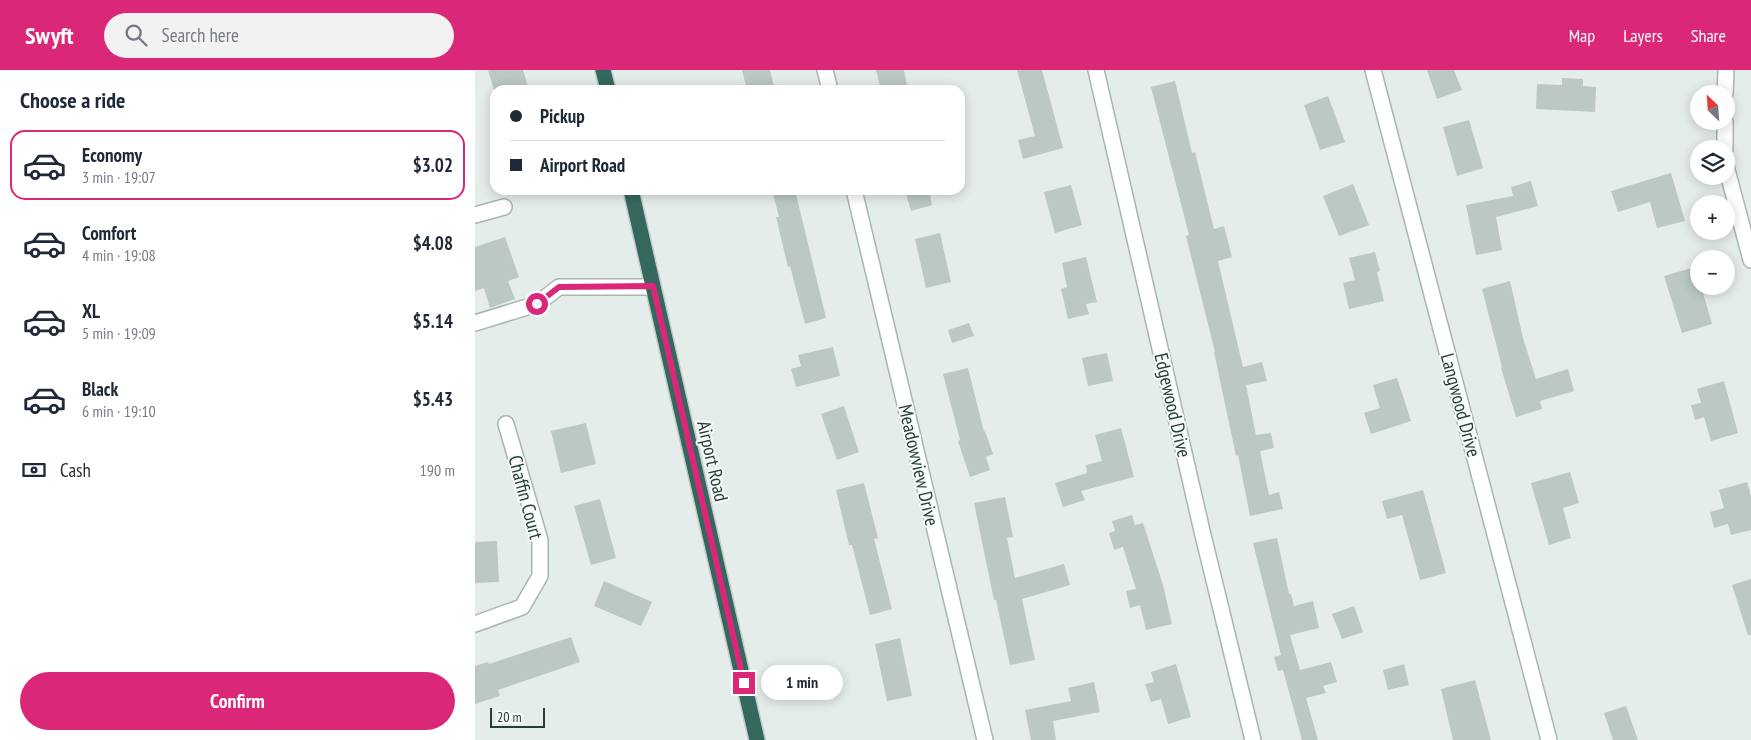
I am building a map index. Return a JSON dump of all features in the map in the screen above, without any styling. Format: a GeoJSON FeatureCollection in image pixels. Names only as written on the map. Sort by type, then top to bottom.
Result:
{"type":"FeatureCollection","features":[{"type":"Feature","properties":{"kind":"highway"},"geometry":{"type":"LineString","coordinates":[[603,70],[607,85]]}},
{"type":"Feature","properties":{"kind":"highway","name":"Airport Road"},"geometry":{"type":"LineString","coordinates":[[632,195],[757,740]]}},
{"type":"Feature","properties":{"kind":"street"},"geometry":{"type":"LineString","coordinates":[[825,70],[829,85]]}},
{"type":"Feature","properties":{"kind":"street","name":"Edgewood Drive"},"geometry":{"type":"LineString","coordinates":[[1097,70],[1201,531],[1253,740]]}},
{"type":"Feature","properties":{"kind":"street","name":"Langwood Drive"},"geometry":{"type":"LineString","coordinates":[[1373,70],[1549,740]]}},
{"type":"Feature","properties":{"kind":"street"},"geometry":{"type":"LineString","coordinates":[[1725,85],[1726,70]]}},
{"type":"Feature","properties":{"kind":"street"},"geometry":{"type":"LineString","coordinates":[[1731,185],[1751,260]]}},
{"type":"Feature","properties":{"kind":"street","name":"Meadowview Drive"},"geometry":{"type":"LineString","coordinates":[[854,195],[985,740]]}},
{"type":"Feature","properties":{"kind":"street"},"geometry":{"type":"LineString","coordinates":[[475,215],[505,207]]}},
{"type":"Feature","properties":{"kind":"street"},"geometry":{"type":"LineString","coordinates":[[475,323],[537,304],[559,287],[653,286]]}},
{"type":"Feature","properties":{"kind":"street","name":"Chaffin Court"},"geometry":{"type":"LineString","coordinates":[[475,624],[522,607],[540,576],[540,540],[506,424]]}},
{"type":"Feature","properties":{"kind":"building"},"geometry":{"type":"Polygon","coordinates":[[[488,70],[523,70],[528,85],[492,85],[488,70]]]}},
{"type":"Feature","properties":{"kind":"building"},"geometry":{"type":"Polygon","coordinates":[[[742,70],[770,70],[774,85],[746,85],[742,70]]]}},
{"type":"Feature","properties":{"kind":"building"},"geometry":{"type":"Polygon","coordinates":[[[876,70],[904,70],[907,85],[880,85],[876,70]]]}},
{"type":"Feature","properties":{"kind":"building"},"geometry":{"type":"Polygon","coordinates":[[[1017,70],[1042,70],[1063,148],[1023,159],[1018,140],[1035,136],[1017,70]]]}},
{"type":"Feature","properties":{"kind":"building"},"geometry":{"type":"Polygon","coordinates":[[[1427,70],[1454,70],[1462,90],[1437,99],[1427,70]]]}},
{"type":"Feature","properties":{"kind":"building"},"geometry":{"type":"Polygon","coordinates":[[[1562,78],[1583,79],[1583,86],[1596,87],[1595,112],[1536,109],[1537,84],[1562,85],[1562,78]]]}},
{"type":"Feature","properties":{"kind":"building"},"geometry":{"type":"Polygon","coordinates":[[[1175,81],[1192,153],[1195,152],[1214,229],[1224,226],[1232,257],[1218,261],[1243,367],[1262,362],[1267,381],[1246,385],[1256,435],[1271,433],[1274,448],[1260,451],[1269,495],[1279,492],[1283,509],[1250,516],[1215,352],[1186,236],[1189,235],[1151,87],[1175,81]]]}},
{"type":"Feature","properties":{"kind":"building"},"geometry":{"type":"Polygon","coordinates":[[[1328,96],[1345,142],[1320,150],[1304,105],[1328,96]]]}},
{"type":"Feature","properties":{"kind":"building"},"geometry":{"type":"Polygon","coordinates":[[[1469,120],[1483,168],[1457,176],[1443,127],[1469,120]]]}},
{"type":"Feature","properties":{"kind":"building"},"geometry":{"type":"Polygon","coordinates":[[[1671,173],[1685,221],[1657,228],[1650,202],[1618,212],[1611,191],[1671,173]]]}},
{"type":"Feature","properties":{"kind":"building"},"geometry":{"type":"Polygon","coordinates":[[[1531,181],[1538,206],[1496,217],[1502,250],[1476,255],[1466,205],[1513,196],[1511,187],[1531,181]]]}},
{"type":"Feature","properties":{"kind":"building"},"geometry":{"type":"Polygon","coordinates":[[[1353,184],[1369,225],[1339,236],[1323,196],[1353,184]]]}},
{"type":"Feature","properties":{"kind":"building"},"geometry":{"type":"Polygon","coordinates":[[[1071,185],[1082,225],[1055,233],[1044,192],[1071,185]]]}},
{"type":"Feature","properties":{"kind":"building"},"geometry":{"type":"Polygon","coordinates":[[[773,195],[796,195],[826,318],[805,324],[790,266],[788,267],[776,217],[779,217],[773,195]]]}},
{"type":"Feature","properties":{"kind":"building"},"geometry":{"type":"Polygon","coordinates":[[[906,195],[930,195],[932,205],[911,211],[906,195]]]}},
{"type":"Feature","properties":{"kind":"building"},"geometry":{"type":"Polygon","coordinates":[[[940,233],[951,282],[926,288],[915,239],[940,233]]]}},
{"type":"Feature","properties":{"kind":"building"},"geometry":{"type":"Polygon","coordinates":[[[505,237],[519,277],[508,281],[515,299],[490,308],[484,288],[475,291],[475,247],[505,237]]]}},
{"type":"Feature","properties":{"kind":"building"},"geometry":{"type":"Polygon","coordinates":[[[1375,252],[1380,271],[1377,272],[1384,301],[1349,309],[1343,283],[1355,280],[1349,258],[1375,252]]]}},
{"type":"Feature","properties":{"kind":"building"},"geometry":{"type":"Polygon","coordinates":[[[1086,257],[1097,302],[1086,304],[1089,314],[1068,319],[1061,289],[1067,287],[1062,263],[1086,257]]]}},
{"type":"Feature","properties":{"kind":"building"},"geometry":{"type":"Polygon","coordinates":[[[1690,268],[1690,295],[1704,295],[1712,324],[1682,333],[1664,276],[1690,268]]]}},
{"type":"Feature","properties":{"kind":"building"},"geometry":{"type":"Polygon","coordinates":[[[1510,281],[1523,338],[1536,379],[1568,369],[1574,391],[1540,401],[1542,409],[1516,417],[1501,368],[1482,289],[1510,281]]]}},
{"type":"Feature","properties":{"kind":"building"},"geometry":{"type":"Polygon","coordinates":[[[969,323],[974,336],[952,343],[948,330],[969,323]]]}},
{"type":"Feature","properties":{"kind":"building"},"geometry":{"type":"Polygon","coordinates":[[[833,347],[840,376],[796,387],[791,369],[801,366],[798,355],[833,347]]]}},
{"type":"Feature","properties":{"kind":"building"},"geometry":{"type":"Polygon","coordinates":[[[1107,353],[1113,381],[1088,386],[1082,358],[1107,353]]]}},
{"type":"Feature","properties":{"kind":"building"},"geometry":{"type":"Polygon","coordinates":[[[968,368],[984,432],[993,454],[986,457],[990,470],[970,477],[958,441],[960,440],[943,374],[968,368]]]}},
{"type":"Feature","properties":{"kind":"building"},"geometry":{"type":"Polygon","coordinates":[[[1397,378],[1411,421],[1371,434],[1364,413],[1380,408],[1373,385],[1397,378]]]}},
{"type":"Feature","properties":{"kind":"building"},"geometry":{"type":"Polygon","coordinates":[[[1724,381],[1738,433],[1711,441],[1704,417],[1695,420],[1691,405],[1701,403],[1697,389],[1724,381]]]}},
{"type":"Feature","properties":{"kind":"building"},"geometry":{"type":"Polygon","coordinates":[[[844,406],[859,452],[837,460],[821,414],[844,406]]]}},
{"type":"Feature","properties":{"kind":"building"},"geometry":{"type":"Polygon","coordinates":[[[586,423],[596,464],[561,473],[551,431],[586,423]]]}},
{"type":"Feature","properties":{"kind":"building"},"geometry":{"type":"Polygon","coordinates":[[[1121,428],[1134,477],[1081,491],[1085,500],[1063,507],[1055,483],[1087,473],[1086,465],[1102,461],[1095,435],[1121,428]]]}},
{"type":"Feature","properties":{"kind":"building"},"geometry":{"type":"Polygon","coordinates":[[[1570,472],[1579,503],[1563,508],[1571,538],[1549,545],[1531,483],[1570,472]]]}},
{"type":"Feature","properties":{"kind":"building"},"geometry":{"type":"Polygon","coordinates":[[[1747,482],[1751,496],[1751,530],[1731,535],[1728,524],[1714,528],[1710,512],[1724,508],[1719,490],[1747,482]]]}},
{"type":"Feature","properties":{"kind":"building"},"geometry":{"type":"Polygon","coordinates":[[[864,483],[878,538],[874,539],[892,609],[870,615],[852,545],[849,545],[836,490],[864,483]]]}},
{"type":"Feature","properties":{"kind":"building"},"geometry":{"type":"Polygon","coordinates":[[[1423,490],[1446,573],[1420,580],[1402,515],[1387,519],[1382,501],[1423,490]]]}},
{"type":"Feature","properties":{"kind":"building"},"geometry":{"type":"Polygon","coordinates":[[[1005,497],[1013,537],[1007,538],[1015,578],[1064,564],[1070,585],[1022,599],[1035,660],[1010,665],[996,600],[994,600],[974,503],[1005,497]]]}},
{"type":"Feature","properties":{"kind":"building"},"geometry":{"type":"Polygon","coordinates":[[[600,499],[616,558],[591,565],[574,506],[600,499]]]}},
{"type":"Feature","properties":{"kind":"building"},"geometry":{"type":"Polygon","coordinates":[[[1132,515],[1135,525],[1143,523],[1163,585],[1172,624],[1146,630],[1140,605],[1130,608],[1126,591],[1136,589],[1123,547],[1114,550],[1109,533],[1115,531],[1112,521],[1132,515]]]}},
{"type":"Feature","properties":{"kind":"building"},"geometry":{"type":"Polygon","coordinates":[[[1277,538],[1289,594],[1291,594],[1294,606],[1313,601],[1319,628],[1290,635],[1300,670],[1331,662],[1337,682],[1323,686],[1326,693],[1306,698],[1318,740],[1302,740],[1283,670],[1278,671],[1274,657],[1281,655],[1253,543],[1277,538]]]}},
{"type":"Feature","properties":{"kind":"building"},"geometry":{"type":"Polygon","coordinates":[[[497,541],[499,582],[475,583],[475,542],[497,541]]]}},
{"type":"Feature","properties":{"kind":"building"},"geometry":{"type":"Polygon","coordinates":[[[1751,579],[1751,635],[1748,635],[1732,585],[1751,579]]]}},
{"type":"Feature","properties":{"kind":"building"},"geometry":{"type":"Polygon","coordinates":[[[604,581],[652,602],[641,626],[594,606],[604,581]]]}},
{"type":"Feature","properties":{"kind":"building"},"geometry":{"type":"Polygon","coordinates":[[[1354,606],[1363,632],[1342,639],[1332,614],[1354,606]]]}},
{"type":"Feature","properties":{"kind":"building"},"geometry":{"type":"Polygon","coordinates":[[[571,637],[580,662],[498,690],[500,696],[475,704],[475,666],[488,662],[489,664],[571,637]]]}},
{"type":"Feature","properties":{"kind":"building"},"geometry":{"type":"Polygon","coordinates":[[[900,638],[912,696],[887,701],[875,644],[900,638]]]}},
{"type":"Feature","properties":{"kind":"building"},"geometry":{"type":"Polygon","coordinates":[[[1176,664],[1191,717],[1168,724],[1161,699],[1151,702],[1145,684],[1154,682],[1151,672],[1176,664]]]}},
{"type":"Feature","properties":{"kind":"building"},"geometry":{"type":"Polygon","coordinates":[[[1404,664],[1409,685],[1388,690],[1383,670],[1404,664]]]}},
{"type":"Feature","properties":{"kind":"building"},"geometry":{"type":"Polygon","coordinates":[[[1475,680],[1491,740],[1453,740],[1441,689],[1475,680]]]}},
{"type":"Feature","properties":{"kind":"building"},"geometry":{"type":"Polygon","coordinates":[[[1094,682],[1100,712],[1053,721],[1056,740],[1031,740],[1025,710],[1071,701],[1068,688],[1094,682]]]}},
{"type":"Feature","properties":{"kind":"building"},"geometry":{"type":"Polygon","coordinates":[[[1626,706],[1638,740],[1613,740],[1604,713],[1626,706]]]}},
{"type":"Feature","properties":{"kind":"route"},"geometry":{"type":"LineString","coordinates":[[537,304],[559,287],[653,286],[744,683]]}}]}
